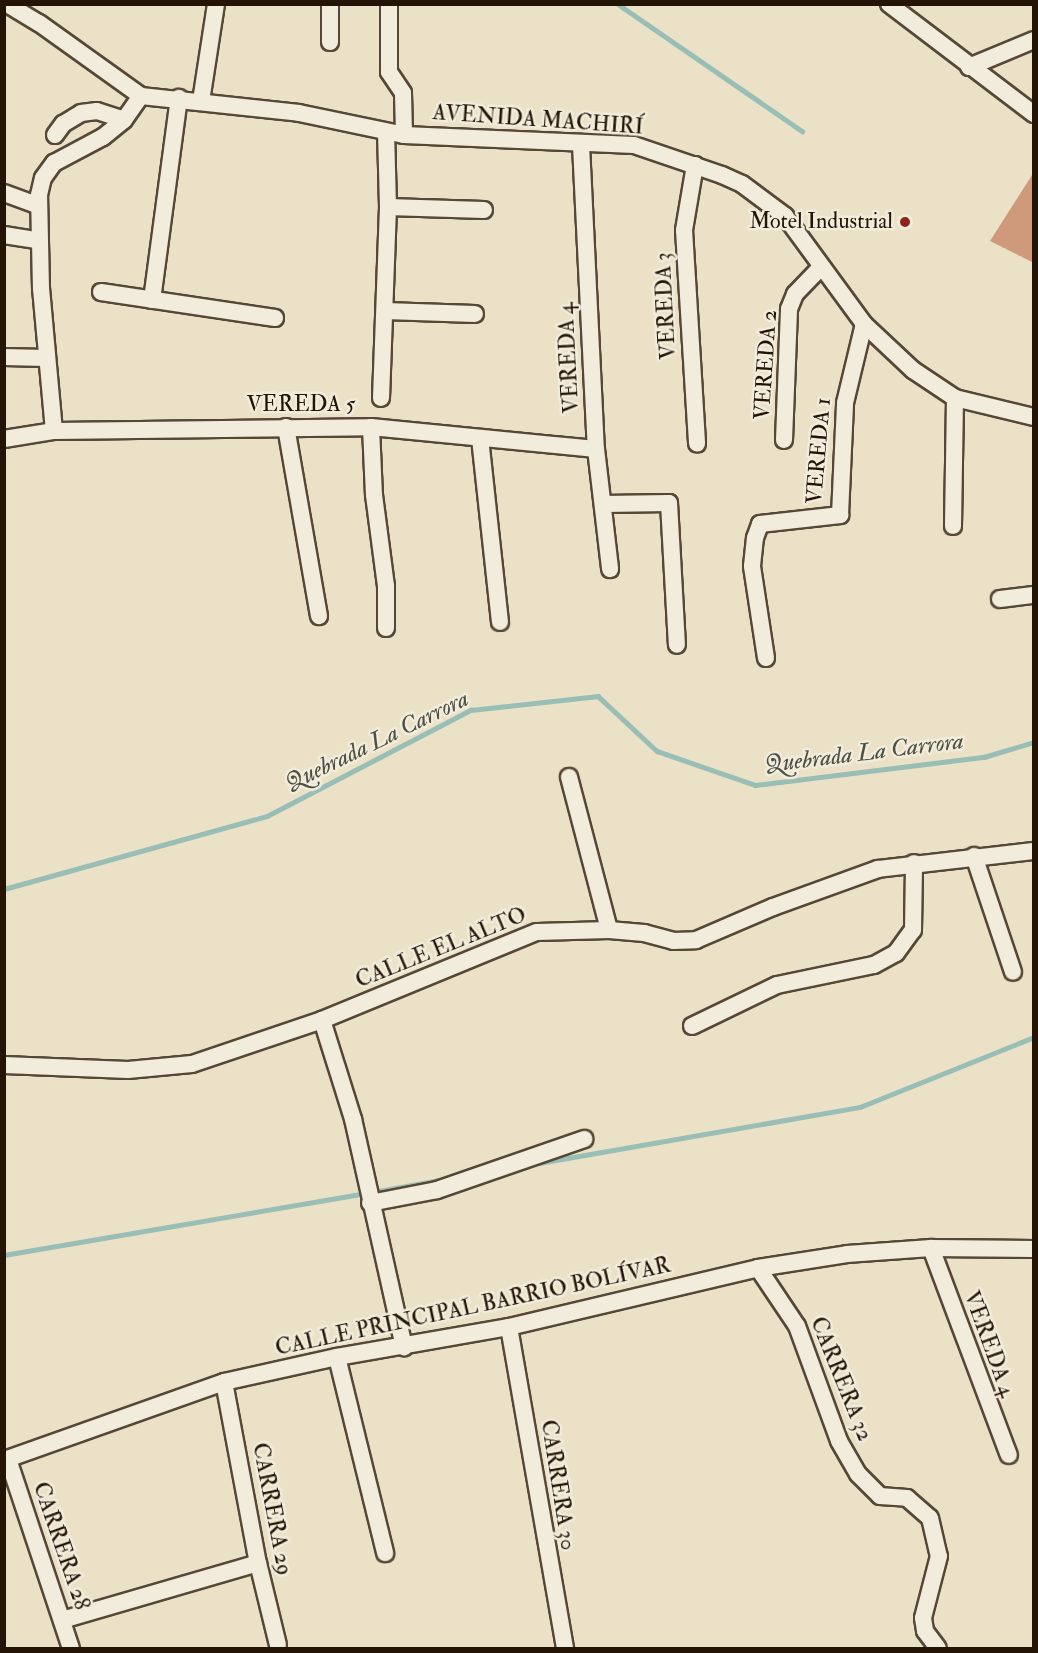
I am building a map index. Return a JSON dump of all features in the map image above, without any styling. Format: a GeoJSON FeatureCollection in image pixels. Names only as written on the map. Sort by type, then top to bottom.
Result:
{"type":"FeatureCollection","features":[{"type":"Feature","properties":{"kind":"street"},"geometry":{"type":"LineString","coordinates":[[7,4],[39,22],[141,96],[124,120],[103,137],[54,163],[43,178],[39,206],[40,241],[46,358],[54,431]]}},
{"type":"Feature","properties":{"kind":"street"},"geometry":{"type":"LineString","coordinates":[[201,101],[216,4]]}},
{"type":"Feature","properties":{"kind":"street"},"geometry":{"type":"LineString","coordinates":[[330,4],[330,42]]}},
{"type":"Feature","properties":{"kind":"street"},"geometry":{"type":"LineString","coordinates":[[389,4],[389,72],[403,93],[404,135]]}},
{"type":"Feature","properties":{"kind":"street"},"geometry":{"type":"LineString","coordinates":[[889,4],[969,67],[1034,114]]}},
{"type":"Feature","properties":{"kind":"street"},"geometry":{"type":"LineString","coordinates":[[969,67],[1034,40]]}},
{"type":"Feature","properties":{"kind":"street","name":"AVENIDA MACHIRÍ"},"geometry":{"type":"LineString","coordinates":[[141,96],[180,98],[340,120],[386,133],[404,135],[513,137],[580,145],[634,145],[695,165],[742,184],[778,210],[864,324],[913,370],[955,398],[1034,417]]}},
{"type":"Feature","properties":{"kind":"street"},"geometry":{"type":"LineString","coordinates":[[152,300],[180,98]]}},
{"type":"Feature","properties":{"kind":"street"},"geometry":{"type":"LineString","coordinates":[[55,135],[63,124],[81,113],[97,111],[124,120]]}},
{"type":"Feature","properties":{"kind":"street"},"geometry":{"type":"LineString","coordinates":[[381,398],[388,207],[386,133]]}},
{"type":"Feature","properties":{"kind":"street","name":"VEREDA 4"},"geometry":{"type":"LineString","coordinates":[[580,145],[596,449],[610,569]]}},
{"type":"Feature","properties":{"kind":"street","name":"VEREDA 3"},"geometry":{"type":"LineString","coordinates":[[695,165],[684,231],[697,444]]}},
{"type":"Feature","properties":{"kind":"street"},"geometry":{"type":"LineString","coordinates":[[4,193],[39,206]]}},
{"type":"Feature","properties":{"kind":"street"},"geometry":{"type":"LineString","coordinates":[[388,207],[484,210]]}},
{"type":"Feature","properties":{"kind":"street"},"geometry":{"type":"LineString","coordinates":[[4,235],[40,241]]}},
{"type":"Feature","properties":{"kind":"street","name":"VEREDA 2"},"geometry":{"type":"LineString","coordinates":[[784,440],[789,309],[795,294],[820,268]]}},
{"type":"Feature","properties":{"kind":"street"},"geometry":{"type":"LineString","coordinates":[[101,292],[275,318]]}},
{"type":"Feature","properties":{"kind":"street"},"geometry":{"type":"LineString","coordinates":[[385,311],[475,314]]}},
{"type":"Feature","properties":{"kind":"street","name":"VEREDA 1"},"geometry":{"type":"LineString","coordinates":[[766,658],[752,566],[754,538],[760,524],[840,515],[844,403],[864,324]]}},
{"type":"Feature","properties":{"kind":"street"},"geometry":{"type":"LineString","coordinates":[[4,357],[46,358]]}},
{"type":"Feature","properties":{"kind":"street"},"geometry":{"type":"LineString","coordinates":[[953,526],[955,398]]}},
{"type":"Feature","properties":{"kind":"street"},"geometry":{"type":"LineString","coordinates":[[286,427],[319,616]]}},
{"type":"Feature","properties":{"kind":"street"},"geometry":{"type":"LineString","coordinates":[[371,427],[374,495],[386,586],[386,628]]}},
{"type":"Feature","properties":{"kind":"street","name":"VEREDA 5"},"geometry":{"type":"LineString","coordinates":[[4,439],[54,431],[371,427],[426,429],[480,438],[596,449]]}},
{"type":"Feature","properties":{"kind":"street"},"geometry":{"type":"LineString","coordinates":[[480,438],[501,622]]}},
{"type":"Feature","properties":{"kind":"street"},"geometry":{"type":"LineString","coordinates":[[604,504],[669,503],[677,645]]}},
{"type":"Feature","properties":{"kind":"street"},"geometry":{"type":"LineString","coordinates":[[1000,599],[1034,596]]}},
{"type":"Feature","properties":{"kind":"street"},"geometry":{"type":"LineString","coordinates":[[569,777],[609,930]]}},
{"type":"Feature","properties":{"kind":"street","name":"CALLE EL ALTO"},"geometry":{"type":"LineString","coordinates":[[4,1065],[128,1070],[192,1064],[322,1020],[537,932],[609,930],[673,941],[696,940],[773,907],[878,869],[974,856],[1034,851]]}},
{"type":"Feature","properties":{"kind":"street"},"geometry":{"type":"LineString","coordinates":[[974,856],[1013,972]]}},
{"type":"Feature","properties":{"kind":"street"},"geometry":{"type":"LineString","coordinates":[[692,1026],[777,985],[874,965],[896,953],[913,930],[914,863]]}},
{"type":"Feature","properties":{"kind":"street"},"geometry":{"type":"LineString","coordinates":[[322,1020],[353,1119],[404,1347]]}},
{"type":"Feature","properties":{"kind":"street"},"geometry":{"type":"LineString","coordinates":[[370,1203],[437,1190],[584,1139]]}},
{"type":"Feature","properties":{"kind":"street","name":"VEREDA 4"},"geometry":{"type":"LineString","coordinates":[[931,1248],[993,1421],[1009,1455]]}},
{"type":"Feature","properties":{"kind":"street","name":"CALLE PRINCIPAL BARRIO BOLÍVAR"},"geometry":{"type":"LineString","coordinates":[[6,1459],[224,1382],[337,1357],[509,1327],[758,1268],[847,1254],[931,1248],[1034,1249]]}},
{"type":"Feature","properties":{"kind":"street","name":"CARRERA 32"},"geometry":{"type":"LineString","coordinates":[[758,1268],[796,1326],[839,1441],[853,1466],[880,1496],[907,1498],[930,1518],[939,1556],[923,1618],[925,1631],[938,1648]]}},
{"type":"Feature","properties":{"kind":"street","name":"CARRERA 30"},"geometry":{"type":"LineString","coordinates":[[509,1327],[566,1648]]}},
{"type":"Feature","properties":{"kind":"street"},"geometry":{"type":"LineString","coordinates":[[337,1357],[385,1553]]}},
{"type":"Feature","properties":{"kind":"street","name":"CARRERA 29"},"geometry":{"type":"LineString","coordinates":[[224,1382],[258,1563],[278,1645]]}},
{"type":"Feature","properties":{"kind":"street","name":"CARRERA 28"},"geometry":{"type":"LineString","coordinates":[[6,1459],[71,1648]]}},
{"type":"Feature","properties":{"kind":"street"},"geometry":{"type":"LineString","coordinates":[[62,1620],[258,1563]]}},
{"type":"Feature","properties":{"kind":"building"},"geometry":{"type":"Polygon","coordinates":[[[1034,172],[1034,263],[990,241],[1034,172]]]}},
{"type":"Feature","properties":{"kind":"waterway"},"geometry":{"type":"LineString","coordinates":[[618,4],[802,131]]}},
{"type":"Feature","properties":{"kind":"waterway","name":"Quebrada La Carrora"},"geometry":{"type":"LineString","coordinates":[[4,889],[267,816],[471,710],[598,696],[657,751],[755,785],[984,757],[1034,742]]}},
{"type":"Feature","properties":{"kind":"waterway"},"geometry":{"type":"LineString","coordinates":[[539,1163],[860,1107],[1034,1037]]}},
{"type":"Feature","properties":{"kind":"waterway"},"geometry":{"type":"LineString","coordinates":[[373,1192],[445,1179]]}},
{"type":"Feature","properties":{"kind":"waterway"},"geometry":{"type":"LineString","coordinates":[[4,1255],[365,1193]]}},
{"type":"Feature","properties":{"kind":"place","name":"Motel Industrial"},"geometry":{"type":"Point","coordinates":[905,222]}}]}
